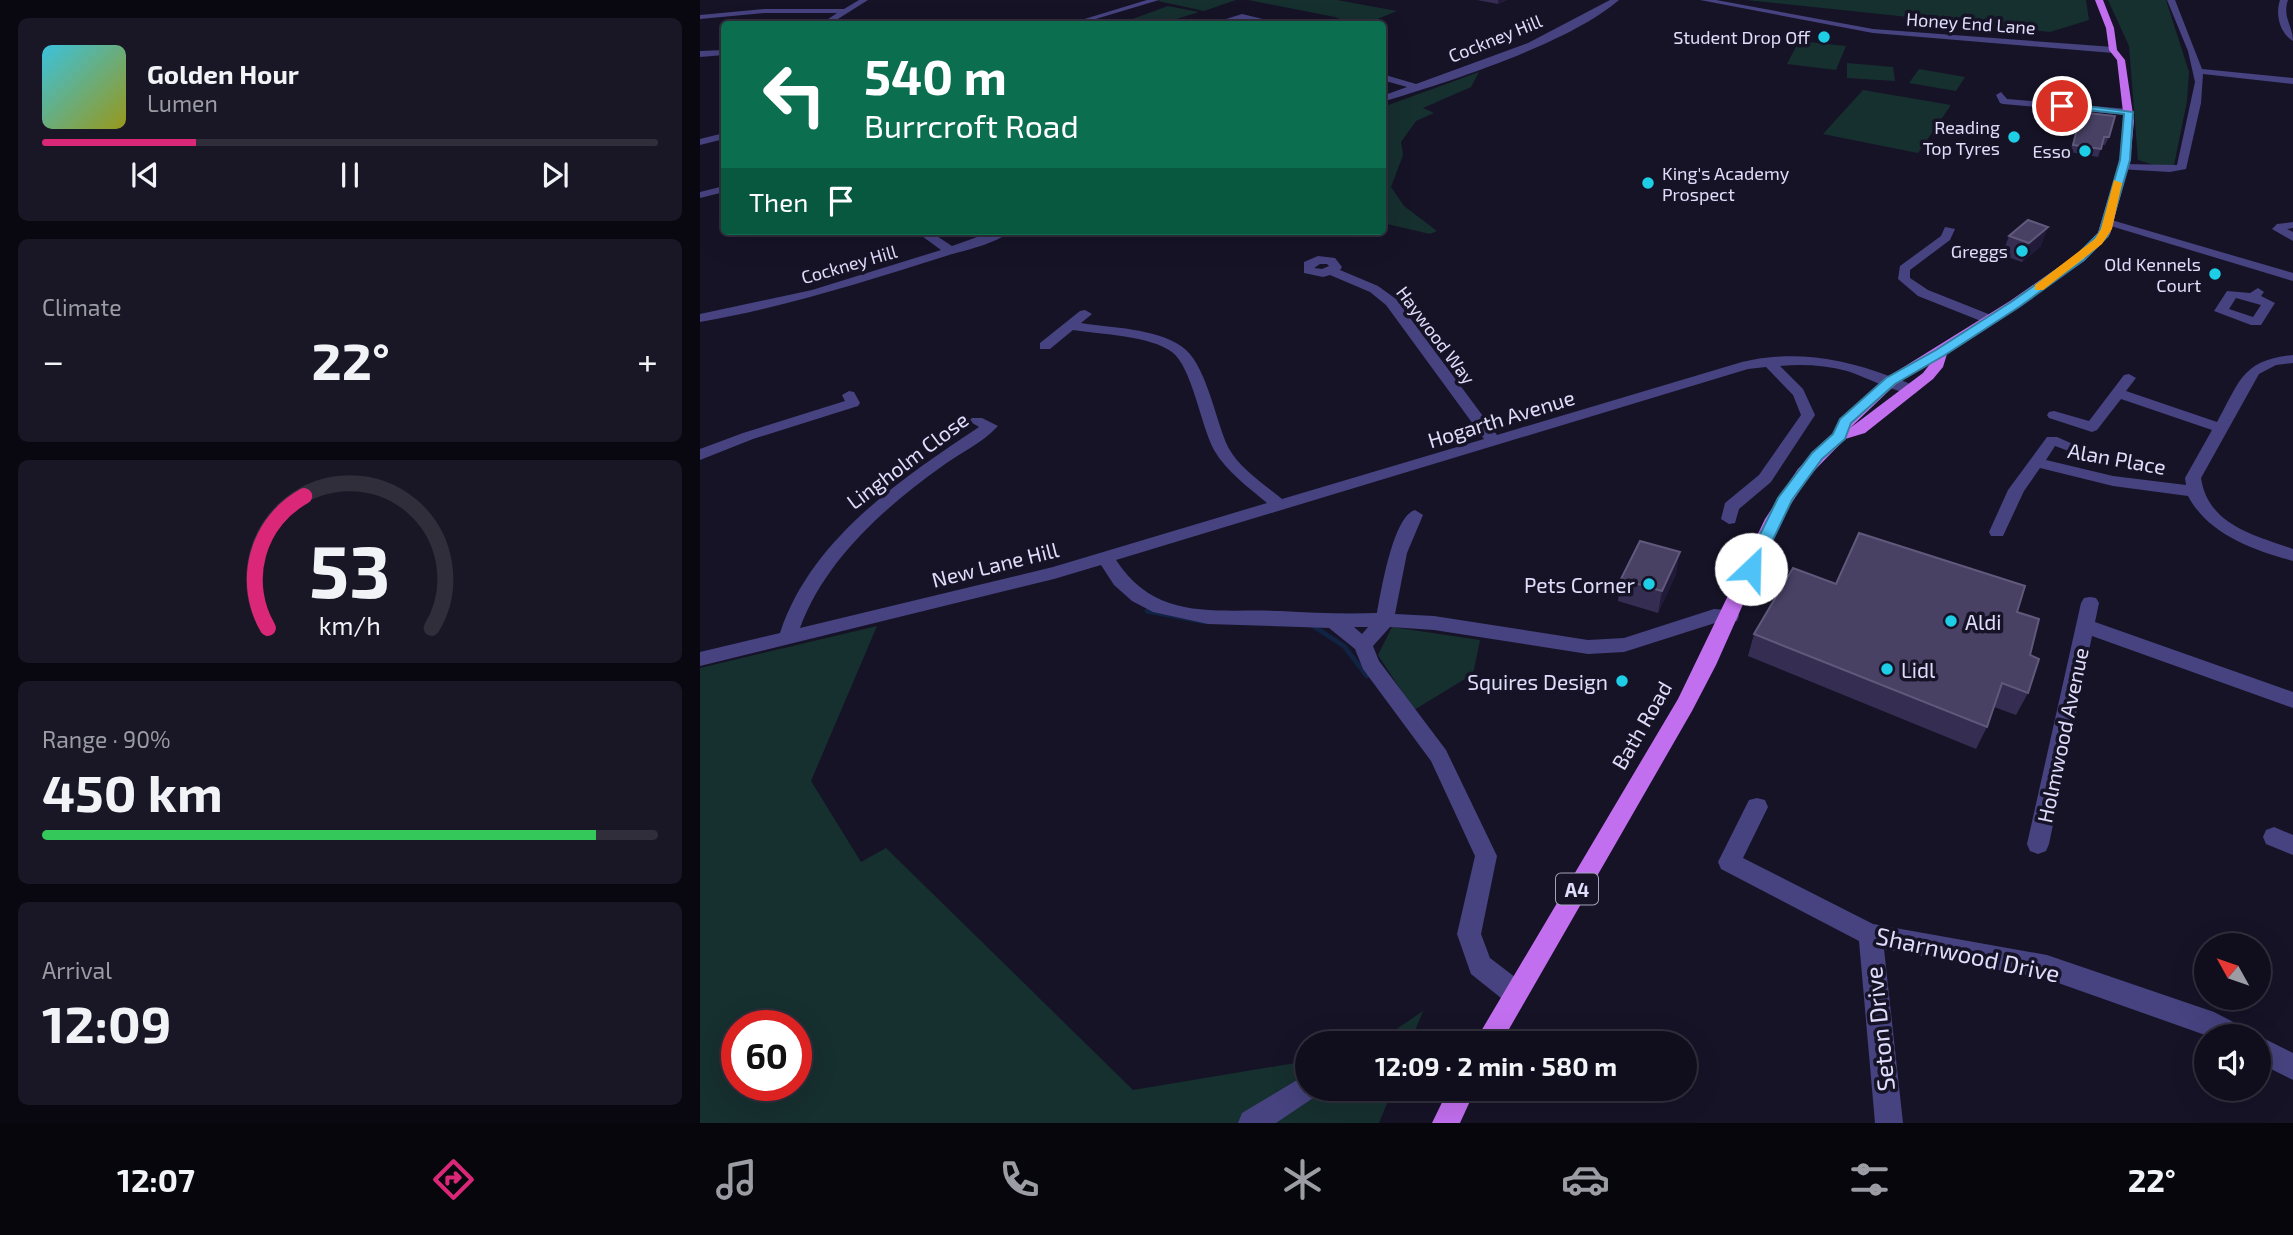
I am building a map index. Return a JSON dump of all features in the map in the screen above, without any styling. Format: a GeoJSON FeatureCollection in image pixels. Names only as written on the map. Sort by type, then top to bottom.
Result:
{"type":"FeatureCollection","features":[{"type":"Feature","properties":{"kind":"main road","name":"Bath Road"},"geometry":{"type":"LineString","coordinates":[[1840,436],[1845,422],[1891,381],[1991,320],[2080,258],[2098,242],[2108,226],[2122,167],[2128,112],[2121,60],[2113,50],[2110,28],[2099,0]]}},
{"type":"Feature","properties":{"kind":"main road","name":"Bath Road"},"geometry":{"type":"LineString","coordinates":[[1494,1031],[1664,744],[1730,616],[1785,498],[1817,456],[1840,436],[1860,430],[1911,390],[1936,367],[1941,352]]}},
{"type":"Feature","properties":{"kind":"main road"},"geometry":{"type":"LineString","coordinates":[[1446,1123],[1457,1101]]}},
{"type":"Feature","properties":{"kind":"street"},"geometry":{"type":"LineString","coordinates":[[829,21],[864,0]]}},
{"type":"Feature","properties":{"kind":"street"},"geometry":{"type":"LineString","coordinates":[[1082,21],[1155,0]]}},
{"type":"Feature","properties":{"kind":"street","name":"Cockney Hill"},"geometry":{"type":"LineString","coordinates":[[1386,98],[1520,51],[1595,14],[1615,0]]}},
{"type":"Feature","properties":{"kind":"street","name":"Honey End Lane"},"geometry":{"type":"LineString","coordinates":[[1704,0],[1873,31],[2113,50]]}},
{"type":"Feature","properties":{"kind":"street"},"geometry":{"type":"LineString","coordinates":[[2122,167],[2182,167],[2185,138],[2197,101],[2198,71],[2171,0]]}},
{"type":"Feature","properties":{"kind":"street"},"geometry":{"type":"LineString","coordinates":[[2284,0],[2280,8],[2284,28],[2293,39]]}},
{"type":"Feature","properties":{"kind":"street"},"geometry":{"type":"LineString","coordinates":[[700,17],[765,11],[844,11]]}},
{"type":"Feature","properties":{"kind":"street"},"geometry":{"type":"LineString","coordinates":[[1224,21],[1242,16],[1261,21]]}},
{"type":"Feature","properties":{"kind":"street"},"geometry":{"type":"LineString","coordinates":[[700,54],[721,53]]}},
{"type":"Feature","properties":{"kind":"street"},"geometry":{"type":"LineString","coordinates":[[2198,71],[2293,81]]}},
{"type":"Feature","properties":{"kind":"street"},"geometry":{"type":"LineString","coordinates":[[1386,78],[1416,87]]}},
{"type":"Feature","properties":{"kind":"street"},"geometry":{"type":"LineString","coordinates":[[2002,101],[2128,112]]}},
{"type":"Feature","properties":{"kind":"street"},"geometry":{"type":"LineString","coordinates":[[700,142],[721,137]]}},
{"type":"Feature","properties":{"kind":"street"},"geometry":{"type":"LineString","coordinates":[[700,195],[721,190]]}},
{"type":"Feature","properties":{"kind":"street"},"geometry":{"type":"LineString","coordinates":[[2293,225],[2281,226],[2278,229],[2293,237]]}},
{"type":"Feature","properties":{"kind":"street"},"geometry":{"type":"LineString","coordinates":[[2108,226],[2293,277]]}},
{"type":"Feature","properties":{"kind":"street"},"geometry":{"type":"LineString","coordinates":[[1949,229],[1946,238],[1904,269],[1904,279],[1923,293],[1991,320]]}},
{"type":"Feature","properties":{"kind":"street"},"geometry":{"type":"LineString","coordinates":[[926,235],[951,251]]}},
{"type":"Feature","properties":{"kind":"street","name":"Cockney Hill"},"geometry":{"type":"LineString","coordinates":[[700,318],[872,278],[993,235]]}},
{"type":"Feature","properties":{"kind":"street","name":"Haywood Way"},"geometry":{"type":"LineString","coordinates":[[1332,271],[1374,289],[1391,302],[1494,441]]}},
{"type":"Feature","properties":{"kind":"street"},"geometry":{"type":"LineString","coordinates":[[2258,291],[2276,272]]}},
{"type":"Feature","properties":{"kind":"street"},"geometry":{"type":"LineString","coordinates":[[1045,346],[1085,314]]}},
{"type":"Feature","properties":{"kind":"street"},"geometry":{"type":"LineString","coordinates":[[1072,326],[1155,339],[1177,349],[1189,363],[1222,450],[1242,473],[1280,506]]}},
{"type":"Feature","properties":{"kind":"street"},"geometry":{"type":"LineString","coordinates":[[2293,359],[2273,362],[2253,371],[2193,478],[2193,491],[2211,517],[2227,528],[2293,555]]}},
{"type":"Feature","properties":{"kind":"street"},"geometry":{"type":"LineString","coordinates":[[1729,519],[1731,507],[1745,499],[1784,451],[1808,415],[1806,400],[1769,362]]}},
{"type":"Feature","properties":{"kind":"street","name":"Hogarth Avenue"},"geometry":{"type":"LineString","coordinates":[[1105,558],[1719,373],[1769,362],[1840,363],[1911,390]]}},
{"type":"Feature","properties":{"kind":"street","name":"Alan Place"},"geometry":{"type":"LineString","coordinates":[[2054,415],[2092,427],[2129,377]]}},
{"type":"Feature","properties":{"kind":"street"},"geometry":{"type":"LineString","coordinates":[[2117,393],[2221,428]]}},
{"type":"Feature","properties":{"kind":"street"},"geometry":{"type":"LineString","coordinates":[[700,455],[748,436],[854,404]]}},
{"type":"Feature","properties":{"kind":"street","name":"Lingholm Close"},"geometry":{"type":"LineString","coordinates":[[788,638],[798,611],[840,544],[869,515],[923,472],[991,427]]}},
{"type":"Feature","properties":{"kind":"street","name":"Alan Place"},"geometry":{"type":"LineString","coordinates":[[1997,532],[2016,490],[2052,440],[2074,448]]}},
{"type":"Feature","properties":{"kind":"street","name":"Alan Place"},"geometry":{"type":"LineString","coordinates":[[2036,462],[2136,487],[2193,491]]}},
{"type":"Feature","properties":{"kind":"street"},"geometry":{"type":"LineString","coordinates":[[1363,645],[1385,620],[1398,553],[1415,515]]}},
{"type":"Feature","properties":{"kind":"street"},"geometry":{"type":"LineString","coordinates":[[1105,558],[1114,576],[1142,600],[1165,612],[1193,617],[1434,623],[1588,648],[1624,645],[1714,616],[1730,616]]}},
{"type":"Feature","properties":{"kind":"street","name":"New Lane Hill"},"geometry":{"type":"LineString","coordinates":[[700,659],[1105,558]]}},
{"type":"Feature","properties":{"kind":"street","name":"Holmwood Avenue"},"geometry":{"type":"LineString","coordinates":[[2038,844],[2090,603]]}},
{"type":"Feature","properties":{"kind":"street"},"geometry":{"type":"LineString","coordinates":[[1333,621],[1363,645],[1370,664],[1439,756],[1486,856],[1469,933],[1480,966],[1515,993]]}},
{"type":"Feature","properties":{"kind":"street","name":"Holmwood Avenue"},"geometry":{"type":"LineString","coordinates":[[2085,626],[2293,700]]}},
{"type":"Feature","properties":{"kind":"street","name":"Sharnwood Drive"},"geometry":{"type":"LineString","coordinates":[[1757,807],[1729,862],[1870,935],[2047,967],[2211,1024]]}},
{"type":"Feature","properties":{"kind":"street","name":"Seton Drive"},"geometry":{"type":"LineString","coordinates":[[1870,935],[1889,1123]]}},
{"type":"Feature","properties":{"kind":"street"},"geometry":{"type":"LineString","coordinates":[[2271,1055],[2293,1067]]}},
{"type":"Feature","properties":{"kind":"street"},"geometry":{"type":"LineString","coordinates":[[1252,1123],[1295,1095]]}},
{"type":"Feature","properties":{"kind":"green space"},"geometry":{"type":"Polygon","coordinates":[[[1236,0],[1204,11],[1158,1],[1236,0]]]}},
{"type":"Feature","properties":{"kind":"green space"},"geometry":{"type":"Polygon","coordinates":[[[1248,0],[1337,0],[1397,11],[1372,21],[1344,21],[1248,0]]]}},
{"type":"Feature","properties":{"kind":"green space"},"geometry":{"type":"Polygon","coordinates":[[[1746,0],[2086,0],[2089,20],[2050,32],[1746,0]]]}},
{"type":"Feature","properties":{"kind":"green space"},"geometry":{"type":"Polygon","coordinates":[[[2108,0],[2166,0],[2189,72],[2187,101],[2174,165],[2160,167],[2138,160],[2129,46],[2108,0]]]}},
{"type":"Feature","properties":{"kind":"green space"},"geometry":{"type":"Polygon","coordinates":[[[1168,6],[1199,12],[1170,21],[1127,21],[1168,6]]]}},
{"type":"Feature","properties":{"kind":"green space"},"geometry":{"type":"Polygon","coordinates":[[[1799,41],[1846,46],[1836,70],[1787,64],[1799,41]]]}},
{"type":"Feature","properties":{"kind":"green space"},"geometry":{"type":"Polygon","coordinates":[[[1847,63],[1893,67],[1895,81],[1847,78],[1847,63]]]}},
{"type":"Feature","properties":{"kind":"green space"},"geometry":{"type":"Polygon","coordinates":[[[1919,69],[1965,77],[1956,91],[1909,83],[1919,69]]]}},
{"type":"Feature","properties":{"kind":"green space"},"geometry":{"type":"Polygon","coordinates":[[[1479,72],[1471,87],[1423,108],[1434,113],[1416,121],[1401,142],[1403,155],[1391,187],[1404,206],[1437,231],[1430,234],[1386,224],[1386,106],[1479,72]]]}},
{"type":"Feature","properties":{"kind":"green space"},"geometry":{"type":"Polygon","coordinates":[[[1863,90],[1951,105],[1918,153],[1823,134],[1863,90]]]}},
{"type":"Feature","properties":{"kind":"green space"},"geometry":{"type":"Polygon","coordinates":[[[877,626],[811,781],[861,862],[886,848],[1133,1090],[1295,1063],[1295,1101],[1388,1101],[1379,1123],[700,1123],[700,668],[877,626]]]}},
{"type":"Feature","properties":{"kind":"green space"},"geometry":{"type":"Polygon","coordinates":[[[1392,627],[1480,640],[1473,674],[1414,710],[1378,655],[1392,627]]]}},
{"type":"Feature","properties":{"kind":"green space"},"geometry":{"type":"Polygon","coordinates":[[[1423,1011],[1415,1031],[1394,1031],[1423,1011]]]}},
{"type":"Feature","properties":{"kind":"building"},"geometry":{"type":"Polygon","coordinates":[[[2079,112],[2115,116],[2109,137],[2104,137],[2101,149],[2073,145],[2078,125],[2081,126],[2079,112]]]}},
{"type":"Feature","properties":{"kind":"building"},"geometry":{"type":"Polygon","coordinates":[[[2028,220],[2048,227],[2029,243],[2009,236],[2028,220]]]}},
{"type":"Feature","properties":{"kind":"building"},"geometry":{"type":"Polygon","coordinates":[[[1859,533],[2025,586],[2017,612],[2039,619],[2030,655],[2039,659],[2028,693],[2002,683],[1987,727],[1754,634],[1793,568],[1836,584],[1859,533]]]}},
{"type":"Feature","properties":{"kind":"building"},"geometry":{"type":"Polygon","coordinates":[[[1640,541],[1680,552],[1662,591],[1621,579],[1640,541]]]}},
{"type":"Feature","properties":{"kind":"waterway"},"geometry":{"type":"LineString","coordinates":[[1147,611],[1206,622]]}},
{"type":"Feature","properties":{"kind":"waterway"},"geometry":{"type":"LineString","coordinates":[[1313,626],[1344,646],[1367,676]]}},
{"type":"Feature","properties":{"kind":"slow traffic"},"geometry":{"type":"LineString","coordinates":[[2039,287],[2098,242],[2107,229],[2117,183]]}},
{"type":"Feature","properties":{"kind":"place","name":"Student Drop Off"},"geometry":{"type":"Point","coordinates":[1824,37]}},
{"type":"Feature","properties":{"kind":"place","name":"Reading Top Tyres"},"geometry":{"type":"Point","coordinates":[2014,137]}},
{"type":"Feature","properties":{"kind":"place","name":"Esso"},"geometry":{"type":"Point","coordinates":[2085,151]}},
{"type":"Feature","properties":{"kind":"place","name":"King's Academy Prospect"},"geometry":{"type":"Point","coordinates":[1648,183]}},
{"type":"Feature","properties":{"kind":"place","name":"Greggs"},"geometry":{"type":"Point","coordinates":[2022,251]}},
{"type":"Feature","properties":{"kind":"place","name":"Old Kennels Court"},"geometry":{"type":"Point","coordinates":[2215,274]}},
{"type":"Feature","properties":{"kind":"place","name":"Pets Corner"},"geometry":{"type":"Point","coordinates":[1649,584]}},
{"type":"Feature","properties":{"kind":"place","name":"Aldi"},"geometry":{"type":"Point","coordinates":[1951,621]}},
{"type":"Feature","properties":{"kind":"place","name":"Lidl"},"geometry":{"type":"Point","coordinates":[1887,669]}},
{"type":"Feature","properties":{"kind":"place","name":"Squires Design"},"geometry":{"type":"Point","coordinates":[1622,681]}},
{"type":"Feature","properties":{"kind":"route"},"geometry":{"type":"LineString","coordinates":[[1751,569],[1785,498],[1817,456],[1840,436],[1845,422],[1891,381],[2015,304],[2080,258],[2104,234],[2125,160],[2128,112],[2062,106]]}}]}
